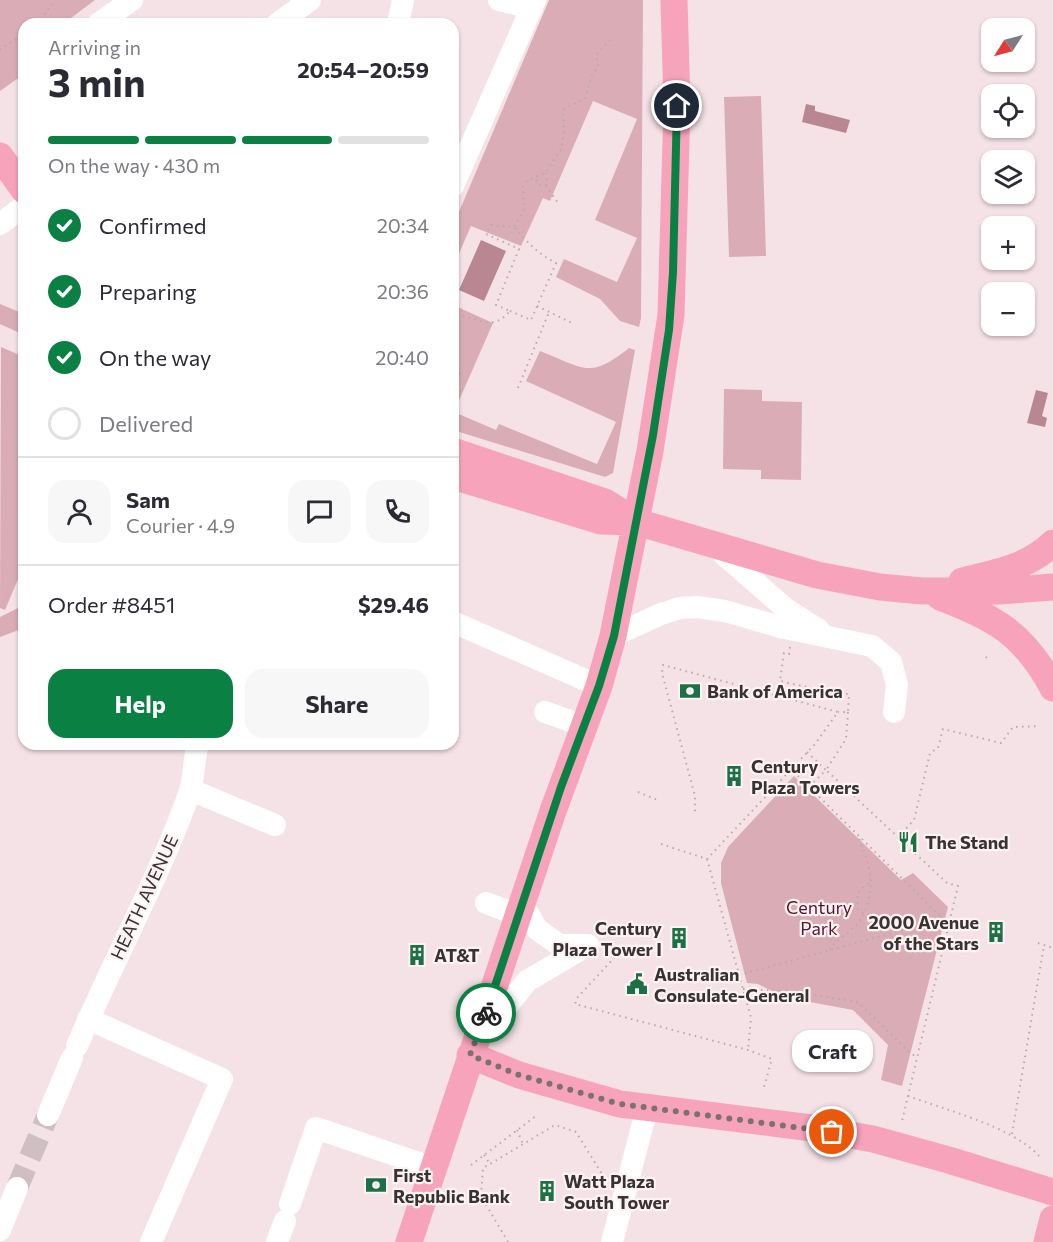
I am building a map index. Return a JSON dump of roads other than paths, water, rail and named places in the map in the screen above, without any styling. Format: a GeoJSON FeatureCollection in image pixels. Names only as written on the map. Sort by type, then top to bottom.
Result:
{"type":"FeatureCollection","features":[{"type":"Feature","properties":{"kind":"main road"},"geometry":{"type":"LineString","coordinates":[[409,1242],[520,909],[599,686],[614,636],[656,420],[671,315],[677,106],[674,0]]}},
{"type":"Feature","properties":{"kind":"main road"},"geometry":{"type":"LineString","coordinates":[[0,156],[18,182]]}},
{"type":"Feature","properties":{"kind":"main road"},"geometry":{"type":"LineString","coordinates":[[459,453],[605,502],[637,522],[838,579],[922,591],[1000,591],[1053,587]]}},
{"type":"Feature","properties":{"kind":"main road"},"geometry":{"type":"LineString","coordinates":[[459,478],[601,521],[637,522]]}},
{"type":"Feature","properties":{"kind":"main road"},"geometry":{"type":"LineString","coordinates":[[922,591],[1010,570],[1042,554],[1053,543]]}},
{"type":"Feature","properties":{"kind":"main road"},"geometry":{"type":"LineString","coordinates":[[922,591],[970,609],[1008,630],[1032,654],[1053,687]]}},
{"type":"Feature","properties":{"kind":"main road"},"geometry":{"type":"LineString","coordinates":[[475,1043],[519,1075],[620,1104],[801,1127],[873,1139],[1053,1192]]}},
{"type":"Feature","properties":{"kind":"main road"},"geometry":{"type":"LineString","coordinates":[[1047,1242],[1053,1219]]}},
{"type":"Feature","properties":{"kind":"street"},"geometry":{"type":"LineString","coordinates":[[106,18],[132,0]]}},
{"type":"Feature","properties":{"kind":"street"},"geometry":{"type":"LineString","coordinates":[[285,18],[310,0]]}},
{"type":"Feature","properties":{"kind":"street"},"geometry":{"type":"LineString","coordinates":[[399,18],[403,0]]}},
{"type":"Feature","properties":{"kind":"street"},"geometry":{"type":"LineString","coordinates":[[459,172],[533,4],[499,0]]}},
{"type":"Feature","properties":{"kind":"street"},"geometry":{"type":"LineString","coordinates":[[0,224],[18,210]]}},
{"type":"Feature","properties":{"kind":"street"},"geometry":{"type":"LineString","coordinates":[[713,545],[786,609],[826,635]]}},
{"type":"Feature","properties":{"kind":"street"},"geometry":{"type":"LineString","coordinates":[[614,636],[680,608],[697,607],[725,611],[780,627],[872,646],[891,662],[897,685],[894,712]]}},
{"type":"Feature","properties":{"kind":"street"},"geometry":{"type":"LineString","coordinates":[[459,625],[599,686]]}},
{"type":"Feature","properties":{"kind":"street"},"geometry":{"type":"LineString","coordinates":[[545,712],[584,726]]}},
{"type":"Feature","properties":{"kind":"street","name":"HEATH AVENUE"},"geometry":{"type":"LineString","coordinates":[[48,1115],[88,1019],[173,835],[191,790],[196,750]]}},
{"type":"Feature","properties":{"kind":"street"},"geometry":{"type":"LineString","coordinates":[[191,790],[275,825]]}},
{"type":"Feature","properties":{"kind":"street"},"geometry":{"type":"LineString","coordinates":[[475,1043],[527,981],[588,945],[559,945],[537,929],[520,909],[486,903]]}},
{"type":"Feature","properties":{"kind":"street"},"geometry":{"type":"LineString","coordinates":[[88,1019],[222,1079],[151,1242]]}},
{"type":"Feature","properties":{"kind":"street"},"geometry":{"type":"LineString","coordinates":[[612,1242],[646,1108]]}},
{"type":"Feature","properties":{"kind":"street"},"geometry":{"type":"LineString","coordinates":[[284,1222],[316,1128],[433,1168]]}},
{"type":"Feature","properties":{"kind":"street"},"geometry":{"type":"LineString","coordinates":[[0,1230],[17,1188]]}},
{"type":"Feature","properties":{"kind":"tunnel"},"geometry":{"type":"LineString","coordinates":[[17,1188],[48,1115]]}},
{"type":"Feature","properties":{"kind":"place","name":"Bank of America"},"geometry":{"type":"Point","coordinates":[690,691]}},
{"type":"Feature","properties":{"kind":"place","name":"Century Plaza Towers"},"geometry":{"type":"Point","coordinates":[734,776]}},
{"type":"Feature","properties":{"kind":"place","name":"The Stand"},"geometry":{"type":"Point","coordinates":[908,842]}},
{"type":"Feature","properties":{"kind":"place","name":"2000 Avenue of the Stars"},"geometry":{"type":"Point","coordinates":[996,932]}},
{"type":"Feature","properties":{"kind":"place","name":"Century Plaza Tower I"},"geometry":{"type":"Point","coordinates":[679,938]}},
{"type":"Feature","properties":{"kind":"place","name":"AT&T"},"geometry":{"type":"Point","coordinates":[417,955]}},
{"type":"Feature","properties":{"kind":"place","name":"Australian Consulate-General"},"geometry":{"type":"Point","coordinates":[637,984]}},
{"type":"Feature","properties":{"kind":"place","name":"Craft"},"geometry":{"type":"Point","coordinates":[832,1132]}},
{"type":"Feature","properties":{"kind":"place","name":"First Republic Bank"},"geometry":{"type":"Point","coordinates":[376,1185]}},
{"type":"Feature","properties":{"kind":"place","name":"Watt Plaza South Tower"},"geometry":{"type":"Point","coordinates":[547,1191]}},
{"type":"Feature","properties":{"kind":"park label","name":"Century Park"},"geometry":{"type":"Point","coordinates":[819,917]}}]}
